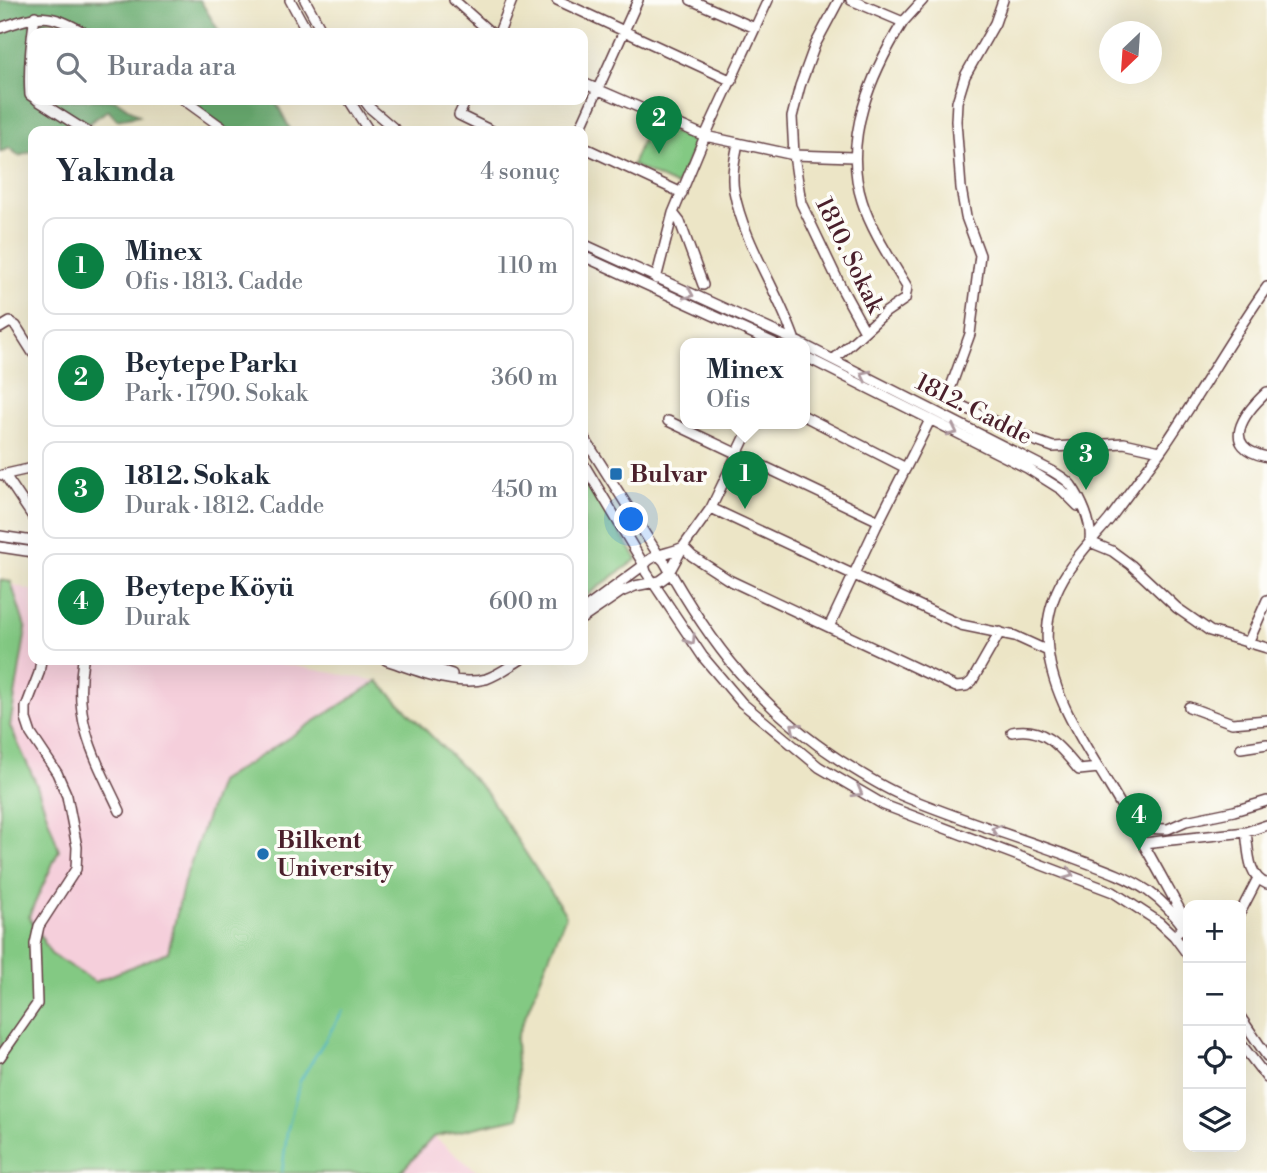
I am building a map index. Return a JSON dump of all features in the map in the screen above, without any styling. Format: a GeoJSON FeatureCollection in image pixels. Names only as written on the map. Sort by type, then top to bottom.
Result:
{"type":"FeatureCollection","features":[{"type":"Feature","properties":{"kind":"street"},"geometry":{"type":"LineString","coordinates":[[290,0],[305,28]]}},
{"type":"Feature","properties":{"kind":"street"},"geometry":{"type":"LineString","coordinates":[[305,0],[320,28]]}},
{"type":"Feature","properties":{"kind":"street"},"geometry":{"type":"LineString","coordinates":[[454,0],[485,28]]}},
{"type":"Feature","properties":{"kind":"street"},"geometry":{"type":"LineString","coordinates":[[501,28],[512,0]]}},
{"type":"Feature","properties":{"kind":"street"},"geometry":{"type":"LineString","coordinates":[[557,0],[732,81]]}},
{"type":"Feature","properties":{"kind":"street"},"geometry":{"type":"LineString","coordinates":[[581,126],[638,0]]}},
{"type":"Feature","properties":{"kind":"street"},"geometry":{"type":"LineString","coordinates":[[691,0],[755,28]]}},
{"type":"Feature","properties":{"kind":"street"},"geometry":{"type":"LineString","coordinates":[[656,279],[673,213],[705,136],[768,0]]}},
{"type":"Feature","properties":{"kind":"street","name":"1810. Sokak"},"geometry":{"type":"LineString","coordinates":[[839,0],[816,45],[800,86],[792,117],[794,155],[801,203],[842,289],[866,331]]}},
{"type":"Feature","properties":{"kind":"street"},"geometry":{"type":"LineString","coordinates":[[851,0],[903,22]]}},
{"type":"Feature","properties":{"kind":"street"},"geometry":{"type":"LineString","coordinates":[[834,359],[905,299],[907,287],[862,201],[853,157],[875,70],[903,22],[923,0]]}},
{"type":"Feature","properties":{"kind":"street"},"geometry":{"type":"LineString","coordinates":[[1003,0],[995,23],[965,76],[957,102],[961,188],[966,217],[980,255],[970,334],[949,393],[953,401],[962,406],[1053,447],[1124,443],[1160,451]]}},
{"type":"Feature","properties":{"kind":"street"},"geometry":{"type":"LineString","coordinates":[[33,28],[35,16]]}},
{"type":"Feature","properties":{"kind":"street"},"geometry":{"type":"LineString","coordinates":[[0,27],[35,16],[57,19],[75,28]]}},
{"type":"Feature","properties":{"kind":"street"},"geometry":{"type":"LineString","coordinates":[[588,86],[705,136],[794,155],[853,157]]}},
{"type":"Feature","properties":{"kind":"street"},"geometry":{"type":"LineString","coordinates":[[46,105],[78,126]]}},
{"type":"Feature","properties":{"kind":"street"},"geometry":{"type":"LineString","coordinates":[[191,105],[220,126]]}},
{"type":"Feature","properties":{"kind":"street"},"geometry":{"type":"LineString","coordinates":[[352,105],[365,126]]}},
{"type":"Feature","properties":{"kind":"street"},"geometry":{"type":"LineString","coordinates":[[368,105],[382,126]]}},
{"type":"Feature","properties":{"kind":"street"},"geometry":{"type":"LineString","coordinates":[[368,105],[391,126]]}},
{"type":"Feature","properties":{"kind":"street"},"geometry":{"type":"LineString","coordinates":[[463,105],[458,115],[481,126]]}},
{"type":"Feature","properties":{"kind":"street"},"geometry":{"type":"LineString","coordinates":[[738,143],[733,165],[734,189],[739,208],[796,338]]}},
{"type":"Feature","properties":{"kind":"street"},"geometry":{"type":"LineString","coordinates":[[588,149],[682,192]]}},
{"type":"Feature","properties":{"kind":"street"},"geometry":{"type":"LineString","coordinates":[[673,213],[680,222],[703,285]]}},
{"type":"Feature","properties":{"kind":"street","name":"1812. Cadde"},"geometry":{"type":"LineString","coordinates":[[588,246],[787,338]]}},
{"type":"Feature","properties":{"kind":"street"},"geometry":{"type":"LineString","coordinates":[[588,258],[763,338]]}},
{"type":"Feature","properties":{"kind":"street"},"geometry":{"type":"LineString","coordinates":[[1183,915],[1143,842],[1086,749],[1066,707],[1048,651],[1048,626],[1051,606],[1063,578],[1160,451],[1267,286]]}},
{"type":"Feature","properties":{"kind":"street"},"geometry":{"type":"LineString","coordinates":[[0,328],[10,322],[16,326],[28,345]]}},
{"type":"Feature","properties":{"kind":"street","name":"1812. Cadde"},"geometry":{"type":"LineString","coordinates":[[810,348],[1052,471],[1070,483],[1085,512]]}},
{"type":"Feature","properties":{"kind":"street","name":"1812. Cadde"},"geometry":{"type":"LineString","coordinates":[[810,359],[1046,479],[1085,512]]}},
{"type":"Feature","properties":{"kind":"street"},"geometry":{"type":"LineString","coordinates":[[1267,392],[1239,427],[1239,439],[1245,447],[1267,457]]}},
{"type":"Feature","properties":{"kind":"street"},"geometry":{"type":"LineString","coordinates":[[810,419],[906,468]]}},
{"type":"Feature","properties":{"kind":"street"},"geometry":{"type":"LineString","coordinates":[[829,627],[930,420]]}},
{"type":"Feature","properties":{"kind":"street"},"geometry":{"type":"LineString","coordinates":[[668,421],[680,426]]}},
{"type":"Feature","properties":{"kind":"street"},"geometry":{"type":"LineString","coordinates":[[686,429],[879,521]]}},
{"type":"Feature","properties":{"kind":"street"},"geometry":{"type":"LineString","coordinates":[[588,615],[621,592],[664,579],[711,508],[749,429]]}},
{"type":"Feature","properties":{"kind":"street"},"geometry":{"type":"LineString","coordinates":[[588,444],[706,630],[750,687],[790,724],[825,750],[899,794],[1113,873],[1148,891],[1173,912],[1183,926]]}},
{"type":"Feature","properties":{"kind":"street"},"geometry":{"type":"LineString","coordinates":[[28,469],[2,475],[28,510]]}},
{"type":"Feature","properties":{"kind":"street"},"geometry":{"type":"LineString","coordinates":[[588,471],[646,572],[703,657],[742,703],[819,767],[863,795],[894,809],[1113,891],[1159,922],[1183,948]]}},
{"type":"Feature","properties":{"kind":"street"},"geometry":{"type":"LineString","coordinates":[[711,508],[961,625],[1015,636],[1048,651]]}},
{"type":"Feature","properties":{"kind":"street"},"geometry":{"type":"LineString","coordinates":[[1085,512],[1091,531],[1090,542]]}},
{"type":"Feature","properties":{"kind":"street"},"geometry":{"type":"LineString","coordinates":[[0,536],[28,540]]}},
{"type":"Feature","properties":{"kind":"street"},"geometry":{"type":"LineString","coordinates":[[1090,542],[1112,551],[1131,565],[1177,608],[1210,631],[1267,648]]}},
{"type":"Feature","properties":{"kind":"street"},"geometry":{"type":"LineString","coordinates":[[0,547],[28,551]]}},
{"type":"Feature","properties":{"kind":"street"},"geometry":{"type":"LineString","coordinates":[[588,606],[651,558],[673,553],[683,547]]}},
{"type":"Feature","properties":{"kind":"street"},"geometry":{"type":"LineString","coordinates":[[683,547],[722,576],[959,687],[972,681],[1000,632]]}},
{"type":"Feature","properties":{"kind":"street"},"geometry":{"type":"LineString","coordinates":[[1248,643],[1267,600]]}},
{"type":"Feature","properties":{"kind":"street"},"geometry":{"type":"LineString","coordinates":[[0,1057],[37,1004],[35,944],[39,926],[76,869],[77,847],[67,796],[57,773],[31,734],[26,719],[26,707],[40,665]]}},
{"type":"Feature","properties":{"kind":"street"},"geometry":{"type":"LineString","coordinates":[[82,665],[79,706],[85,732],[120,811]]}},
{"type":"Feature","properties":{"kind":"street"},"geometry":{"type":"LineString","coordinates":[[401,665],[434,676],[464,680],[486,678],[511,665]]}},
{"type":"Feature","properties":{"kind":"street"},"geometry":{"type":"LineString","coordinates":[[425,665],[461,676],[487,674],[504,665]]}},
{"type":"Feature","properties":{"kind":"street"},"geometry":{"type":"LineString","coordinates":[[1189,708],[1232,723],[1267,720]]}},
{"type":"Feature","properties":{"kind":"street"},"geometry":{"type":"LineString","coordinates":[[1012,732],[1024,729],[1045,735],[1059,746],[1079,770],[1098,768]]}},
{"type":"Feature","properties":{"kind":"street"},"geometry":{"type":"LineString","coordinates":[[1241,748],[1267,744]]}},
{"type":"Feature","properties":{"kind":"street"},"geometry":{"type":"LineString","coordinates":[[1134,828],[1168,829],[1186,821],[1267,801]]}},
{"type":"Feature","properties":{"kind":"street"},"geometry":{"type":"LineString","coordinates":[[1143,842],[1246,832],[1267,825]]}},
{"type":"Feature","properties":{"kind":"street"},"geometry":{"type":"LineString","coordinates":[[1246,832],[1253,873],[1257,880],[1267,884]]}},
{"type":"Feature","properties":{"kind":"street"},"geometry":{"type":"LineString","coordinates":[[1246,901],[1257,880]]}},
{"type":"Feature","properties":{"kind":"street"},"geometry":{"type":"LineString","coordinates":[[1174,936],[1183,932]]}},
{"type":"Feature","properties":{"kind":"street"},"geometry":{"type":"LineString","coordinates":[[1246,1025],[1267,1056]]}},
{"type":"Feature","properties":{"kind":"street"},"geometry":{"type":"LineString","coordinates":[[1246,1050],[1267,1077]]}},
{"type":"Feature","properties":{"kind":"shaded area","name":"Bilkent University"},"geometry":{"type":"Polygon","coordinates":[[[0,580],[28,589],[28,665],[289,665],[378,681],[486,792],[566,915],[516,1039],[519,1118],[434,1137],[479,1173],[0,1173],[0,580]]]}},
{"type":"Feature","properties":{"kind":"green space"},"geometry":{"type":"Polygon","coordinates":[[[0,0],[200,0],[217,28],[75,28],[57,19],[4,27],[47,23],[63,28],[28,28],[28,105],[123,105],[139,116],[117,120],[108,110],[88,124],[90,126],[28,126],[28,153],[19,156],[10,148],[0,152],[0,0]]]}},
{"type":"Feature","properties":{"kind":"green space"},"geometry":{"type":"Polygon","coordinates":[[[192,105],[278,105],[288,126],[221,126],[192,105]]]}},
{"type":"Feature","properties":{"kind":"green space"},"geometry":{"type":"Polygon","coordinates":[[[650,122],[696,142],[677,186],[632,165],[650,122]]]}},
{"type":"Feature","properties":{"kind":"green space"},"geometry":{"type":"Polygon","coordinates":[[[588,484],[637,559],[588,594],[588,484]]]}},
{"type":"Feature","properties":{"kind":"green space","name":"Bilkent University"},"geometry":{"type":"Polygon","coordinates":[[[0,580],[11,582],[26,630],[10,726],[36,783],[59,850],[29,916],[51,954],[95,982],[168,952],[184,882],[219,782],[378,681],[486,792],[566,915],[516,1039],[519,1118],[433,1137],[400,1173],[0,1173],[0,580]]]}},
{"type":"Feature","properties":{"kind":"waterway"},"geometry":{"type":"LineString","coordinates":[[282,1173],[287,1132],[300,1081],[343,1011]]}},
{"type":"Feature","properties":{"kind":"place","name":"Beytepe Parkı"},"geometry":{"type":"Point","coordinates":[659,154]}},
{"type":"Feature","properties":{"kind":"place","name":"Bulvar"},"geometry":{"type":"Point","coordinates":[616,474]}},
{"type":"Feature","properties":{"kind":"place","name":"1812. Sokak"},"geometry":{"type":"Point","coordinates":[1086,490]}},
{"type":"Feature","properties":{"kind":"place","name":"Minex"},"geometry":{"type":"Point","coordinates":[745,509]}},
{"type":"Feature","properties":{"kind":"place","name":"Beytepe Köyü"},"geometry":{"type":"Point","coordinates":[1139,851]}},
{"type":"Feature","properties":{"kind":"place","name":"Bilkent University"},"geometry":{"type":"Point","coordinates":[263,854]}}]}
